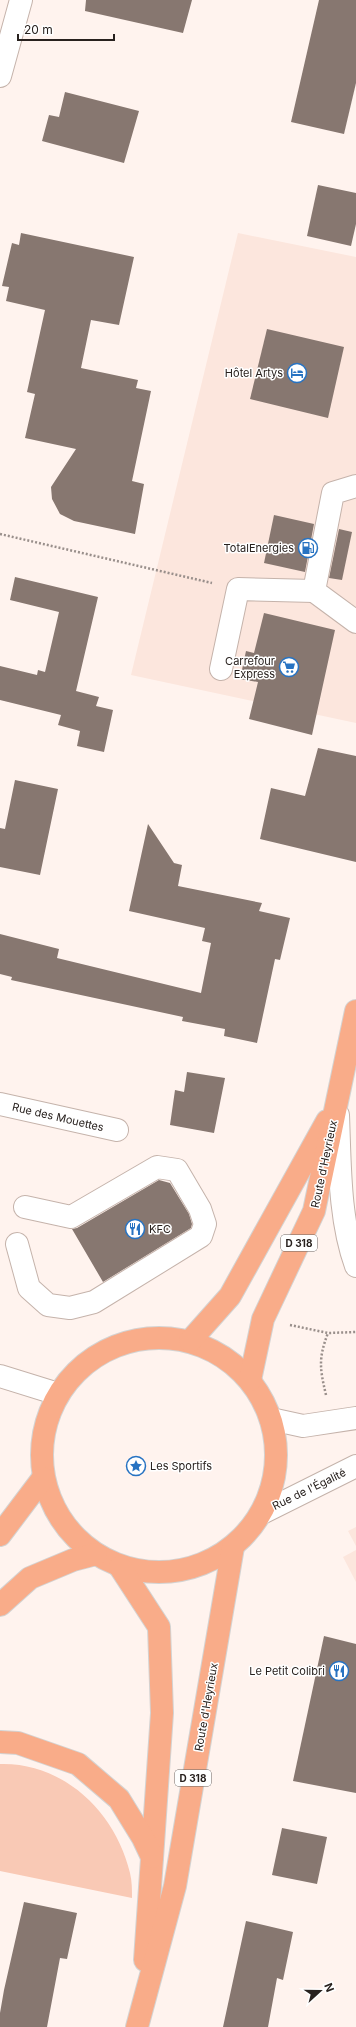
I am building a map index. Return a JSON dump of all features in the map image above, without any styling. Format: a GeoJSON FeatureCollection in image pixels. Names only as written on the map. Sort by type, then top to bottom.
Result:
{"type":"FeatureCollection","features":[{"type":"Feature","properties":{"kind":"main road","name":"Route d'Heyrieux"},"geometry":{"type":"LineString","coordinates":[[250,1380],[263,1318],[314,1211],[356,1011]]}},
{"type":"Feature","properties":{"kind":"main road","name":"Route d'Heyrieux"},"geometry":{"type":"LineString","coordinates":[[190,1341],[230,1296],[337,1103]]}},
{"type":"Feature","properties":{"kind":"main road"},"geometry":{"type":"LineString","coordinates":[[152,1337],[190,1341],[223,1356],[250,1380],[262,1398],[271,1419],[277,1451],[276,1464],[274,1483],[262,1513],[250,1531],[233,1546],[208,1562],[178,1572],[149,1573],[120,1567],[96,1554],[71,1534],[53,1508],[43,1478],[41,1449],[46,1420],[58,1394],[83,1364],[115,1345],[152,1337]]}},
{"type":"Feature","properties":{"kind":"main road"},"geometry":{"type":"LineString","coordinates":[[0,1535],[43,1478]]}},
{"type":"Feature","properties":{"kind":"main road","name":"Route d'Heyrieux"},"geometry":{"type":"LineString","coordinates":[[139,2017],[175,1886],[233,1546]]}},
{"type":"Feature","properties":{"kind":"main road"},"geometry":{"type":"LineString","coordinates":[[0,1604],[30,1578],[65,1562],[96,1554]]}},
{"type":"Feature","properties":{"kind":"main road","name":"Route d'Heyrieux"},"geometry":{"type":"LineString","coordinates":[[120,1567],[159,1627],[162,1713],[139,2017]]}},
{"type":"Feature","properties":{"kind":"main road"},"geometry":{"type":"LineString","coordinates":[[0,1742],[18,1743],[78,1764],[119,1799],[143,1838],[152,1858]]}},
{"type":"Feature","properties":{"kind":"street"},"geometry":{"type":"LineString","coordinates":[[0,76],[21,0]]}},
{"type":"Feature","properties":{"kind":"street"},"geometry":{"type":"LineString","coordinates":[[314,591],[333,494],[356,486]]}},
{"type":"Feature","properties":{"kind":"street"},"geometry":{"type":"LineString","coordinates":[[221,669],[238,589],[314,591],[356,622]]}},
{"type":"Feature","properties":{"kind":"street"},"geometry":{"type":"LineString","coordinates":[[337,1103],[342,1195],[348,1243],[356,1266]]}},
{"type":"Feature","properties":{"kind":"street","name":"Rue des Mouettes"},"geometry":{"type":"LineString","coordinates":[[0,1104],[117,1130]]}},
{"type":"Feature","properties":{"kind":"street"},"geometry":{"type":"LineString","coordinates":[[17,1244],[29,1288],[48,1305],[70,1308],[94,1302],[201,1236],[205,1224],[200,1209],[177,1170],[156,1167],[71,1217],[25,1208]]}},
{"type":"Feature","properties":{"kind":"street"},"geometry":{"type":"LineString","coordinates":[[0,1376],[58,1394]]}},
{"type":"Feature","properties":{"kind":"street"},"geometry":{"type":"LineString","coordinates":[[271,1419],[303,1426],[356,1418]]}},
{"type":"Feature","properties":{"kind":"street","name":"Rue de l'Égalité"},"geometry":{"type":"LineString","coordinates":[[262,1513],[356,1466]]}},
{"type":"Feature","properties":{"kind":"path"},"geometry":{"type":"LineString","coordinates":[[0,534],[238,589]]}},
{"type":"Feature","properties":{"kind":"path"},"geometry":{"type":"LineString","coordinates":[[326,1396],[321,1374],[321,1351],[328,1334]]}},
{"type":"Feature","properties":{"kind":"shaded area"},"geometry":{"type":"Polygon","coordinates":[[[238,233],[356,257],[356,723],[131,675],[238,233]]]}},
{"type":"Feature","properties":{"kind":"shaded area"},"geometry":{"type":"Polygon","coordinates":[[[356,1527],[356,1546],[348,1531],[356,1527]]]}},
{"type":"Feature","properties":{"kind":"shaded area"},"geometry":{"type":"Polygon","coordinates":[[[356,1550],[356,1582],[343,1557],[356,1550]]]}},
{"type":"Feature","properties":{"kind":"shaded area"},"geometry":{"type":"Polygon","coordinates":[[[0,1764],[23,1766],[45,1772],[66,1782],[84,1795],[100,1812],[113,1830],[123,1851],[131,1876],[132,1898],[0,1871],[0,1764]]]}},
{"type":"Feature","properties":{"kind":"building"},"geometry":{"type":"Polygon","coordinates":[[[86,0],[192,0],[183,33],[85,11],[86,0]]]}},
{"type":"Feature","properties":{"kind":"building"},"geometry":{"type":"Polygon","coordinates":[[[319,0],[356,0],[356,83],[344,134],[291,122],[319,0]]]}},
{"type":"Feature","properties":{"kind":"building"},"geometry":{"type":"Polygon","coordinates":[[[65,92],[139,111],[124,163],[42,141],[49,115],[59,117],[65,92]]]}},
{"type":"Feature","properties":{"kind":"building"},"geometry":{"type":"Polygon","coordinates":[[[318,185],[356,193],[356,224],[351,246],[307,236],[318,185]]]}},
{"type":"Feature","properties":{"kind":"building"},"geometry":{"type":"Polygon","coordinates":[[[21,233],[134,257],[119,325],[91,320],[81,368],[138,380],[136,388],[151,391],[132,481],[144,484],[135,534],[74,521],[60,514],[52,499],[51,487],[76,449],[25,438],[35,394],[27,392],[45,310],[6,301],[9,287],[2,286],[12,243],[19,245],[21,233]]]}},
{"type":"Feature","properties":{"kind":"building","name":"Hôtel Artys"},"geometry":{"type":"Polygon","coordinates":[[[267,329],[344,347],[328,418],[250,399],[267,329]]]}},
{"type":"Feature","properties":{"kind":"building"},"geometry":{"type":"Polygon","coordinates":[[[274,515],[314,524],[305,572],[264,563],[274,515]]]}},
{"type":"Feature","properties":{"kind":"building"},"geometry":{"type":"Polygon","coordinates":[[[339,529],[352,532],[342,580],[329,578],[339,529]]]}},
{"type":"Feature","properties":{"kind":"building"},"geometry":{"type":"Polygon","coordinates":[[[15,577],[98,597],[76,691],[99,697],[96,706],[113,710],[104,752],[77,746],[80,731],[58,725],[61,715],[0,700],[0,666],[37,675],[38,670],[45,672],[59,612],[10,600],[15,577]]]}},
{"type":"Feature","properties":{"kind":"building","name":"Carrefour Express"},"geometry":{"type":"Polygon","coordinates":[[[264,613],[335,630],[312,735],[249,719],[258,682],[240,679],[246,651],[254,653],[264,613]]]}},
{"type":"Feature","properties":{"kind":"building"},"geometry":{"type":"Polygon","coordinates":[[[318,748],[356,756],[356,862],[260,839],[271,788],[305,796],[318,748]]]}},
{"type":"Feature","properties":{"kind":"building"},"geometry":{"type":"Polygon","coordinates":[[[15,780],[58,789],[40,875],[0,867],[0,828],[5,829],[15,780]]]}},
{"type":"Feature","properties":{"kind":"building"},"geometry":{"type":"Polygon","coordinates":[[[148,824],[174,863],[182,865],[178,886],[262,903],[259,911],[290,918],[280,960],[275,959],[257,1043],[224,1036],[225,1029],[182,1021],[183,1017],[11,980],[12,977],[0,974],[0,934],[59,949],[57,958],[201,993],[211,943],[202,941],[205,928],[129,911],[148,824]]]}},
{"type":"Feature","properties":{"kind":"building"},"geometry":{"type":"Polygon","coordinates":[[[187,1072],[225,1078],[214,1133],[170,1125],[175,1090],[184,1092],[187,1072]]]}},
{"type":"Feature","properties":{"kind":"building"},"geometry":{"type":"Polygon","coordinates":[[[159,1180],[170,1183],[189,1214],[192,1224],[191,1228],[103,1282],[72,1229],[77,1228],[159,1180]]]}},
{"type":"Feature","properties":{"kind":"building"},"geometry":{"type":"Polygon","coordinates":[[[324,1636],[356,1644],[356,1793],[293,1781],[324,1636]]]}},
{"type":"Feature","properties":{"kind":"building"},"geometry":{"type":"Polygon","coordinates":[[[282,1828],[327,1837],[317,1884],[272,1875],[282,1828]]]}},
{"type":"Feature","properties":{"kind":"building"},"geometry":{"type":"Polygon","coordinates":[[[24,1902],[77,1913],[67,1959],[60,1958],[47,2027],[0,2027],[0,2013],[4,1990],[24,1902]]]}},
{"type":"Feature","properties":{"kind":"building"},"geometry":{"type":"Polygon","coordinates":[[[246,1921],[293,1932],[283,1980],[277,1978],[268,2027],[223,2027],[246,1921]]]}},
{"type":"Feature","properties":{"kind":"place","name":"Hôtel Artys"},"geometry":{"type":"Point","coordinates":[297,373]}},
{"type":"Feature","properties":{"kind":"place","name":"TotalEnergies"},"geometry":{"type":"Point","coordinates":[308,548]}},
{"type":"Feature","properties":{"kind":"place","name":"Carrefour Express"},"geometry":{"type":"Point","coordinates":[289,667]}},
{"type":"Feature","properties":{"kind":"place","name":"KFC"},"geometry":{"type":"Point","coordinates":[135,1229]}},
{"type":"Feature","properties":{"kind":"place","name":"Les Sportifs"},"geometry":{"type":"Point","coordinates":[136,1466]}},
{"type":"Feature","properties":{"kind":"place","name":"Le Petit Colibri"},"geometry":{"type":"Point","coordinates":[339,1671]}}]}
